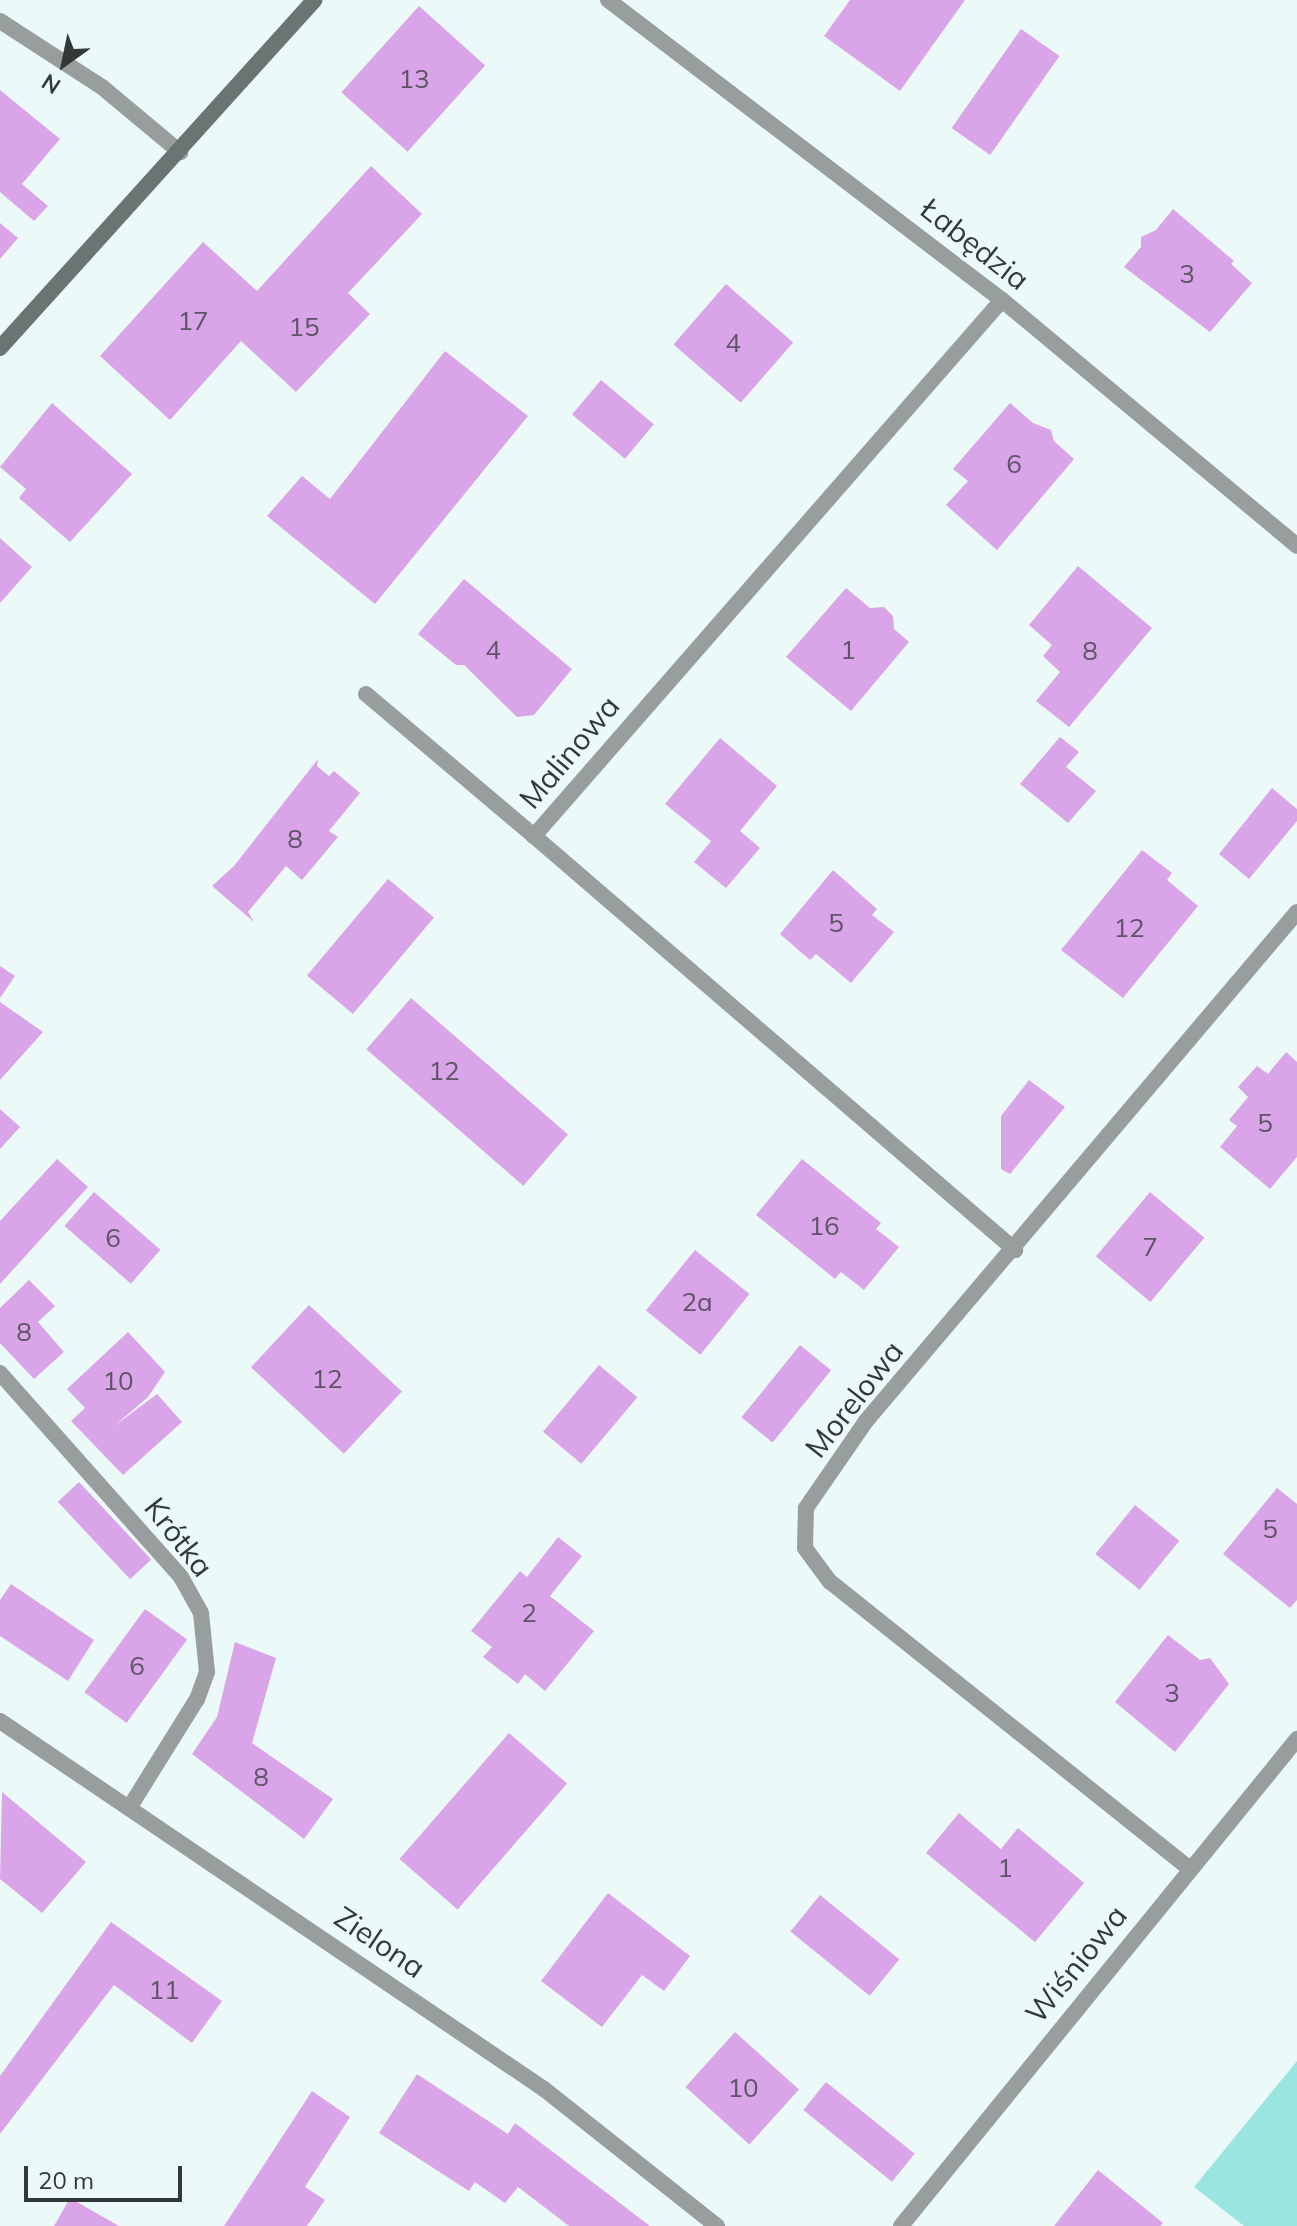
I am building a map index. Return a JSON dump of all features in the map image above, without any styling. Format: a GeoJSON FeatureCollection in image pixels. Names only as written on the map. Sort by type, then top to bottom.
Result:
{"type":"FeatureCollection","features":[{"type":"Feature","properties":{"kind":"street"},"geometry":{"type":"LineString","coordinates":[[0,348],[314,0]]}},
{"type":"Feature","properties":{"kind":"street","name":"Łabędzia"},"geometry":{"type":"LineString","coordinates":[[608,0],[1002,300],[1297,546]]}},
{"type":"Feature","properties":{"kind":"street"},"geometry":{"type":"LineString","coordinates":[[0,21],[102,87],[180,152]]}},
{"type":"Feature","properties":{"kind":"street","name":"Malinowa"},"geometry":{"type":"LineString","coordinates":[[1002,300],[534,836],[1015,1250]]}},
{"type":"Feature","properties":{"kind":"street"},"geometry":{"type":"LineString","coordinates":[[366,694],[534,836]]}},
{"type":"Feature","properties":{"kind":"street","name":"Morelowa"},"geometry":{"type":"LineString","coordinates":[[1190,1869],[830,1582],[805,1548],[806,1508],[866,1421],[1015,1250],[1297,912]]}},
{"type":"Feature","properties":{"kind":"street","name":"Krótka"},"geometry":{"type":"LineString","coordinates":[[0,1373],[181,1577],[201,1613],[207,1672],[197,1699],[131,1805]]}},
{"type":"Feature","properties":{"kind":"street","name":"Zielona"},"geometry":{"type":"LineString","coordinates":[[0,1721],[131,1805],[544,2089],[717,2226]]}},
{"type":"Feature","properties":{"kind":"street","name":"Wiśniowa"},"geometry":{"type":"LineString","coordinates":[[901,2226],[1297,1739]]}},
{"type":"Feature","properties":{"kind":"shaded area"},"geometry":{"type":"Polygon","coordinates":[[[1297,2061],[1297,2226],[1244,2226],[1194,2187],[1297,2061]]]}},
{"type":"Feature","properties":{"kind":"building"},"geometry":{"type":"Polygon","coordinates":[[[850,0],[965,0],[900,91],[824,36],[850,0]]]}},
{"type":"Feature","properties":{"kind":"building"},"geometry":{"type":"Polygon","coordinates":[[[419,6],[485,66],[408,152],[341,92],[419,6]]]}},
{"type":"Feature","properties":{"kind":"building"},"geometry":{"type":"Polygon","coordinates":[[[1021,29],[1060,56],[990,155],[952,128],[1021,29]]]}},
{"type":"Feature","properties":{"kind":"building"},"geometry":{"type":"Polygon","coordinates":[[[0,90],[60,139],[22,184],[48,206],[34,221],[0,192],[0,90]]]}},
{"type":"Feature","properties":{"kind":"building"},"geometry":{"type":"Polygon","coordinates":[[[371,166],[422,214],[348,293],[370,314],[296,392],[241,341],[170,420],[100,356],[203,242],[257,291],[371,166]]]}},
{"type":"Feature","properties":{"kind":"building"},"geometry":{"type":"Polygon","coordinates":[[[1173,209],[1234,261],[1231,264],[1252,283],[1210,332],[1124,267],[1141,247],[1141,237],[1156,230],[1173,209]]]}},
{"type":"Feature","properties":{"kind":"building"},"geometry":{"type":"Polygon","coordinates":[[[0,223],[18,238],[0,259],[0,223]]]}},
{"type":"Feature","properties":{"kind":"building"},"geometry":{"type":"Polygon","coordinates":[[[726,284],[793,342],[741,403],[674,344],[726,284]]]}},
{"type":"Feature","properties":{"kind":"building"},"geometry":{"type":"Polygon","coordinates":[[[445,351],[528,416],[375,604],[267,516],[302,476],[330,499],[445,351]]]}},
{"type":"Feature","properties":{"kind":"building"},"geometry":{"type":"Polygon","coordinates":[[[601,380],[654,424],[625,459],[572,414],[601,380]]]}},
{"type":"Feature","properties":{"kind":"building"},"geometry":{"type":"Polygon","coordinates":[[[52,403],[132,474],[70,542],[19,498],[26,489],[0,467],[52,403]]]}},
{"type":"Feature","properties":{"kind":"building"},"geometry":{"type":"Polygon","coordinates":[[[1010,403],[1033,423],[1051,430],[1054,441],[1074,459],[997,550],[946,505],[968,481],[953,469],[1010,403]]]}},
{"type":"Feature","properties":{"kind":"building"},"geometry":{"type":"Polygon","coordinates":[[[0,538],[32,567],[0,603],[0,538]]]}},
{"type":"Feature","properties":{"kind":"building"},"geometry":{"type":"Polygon","coordinates":[[[1078,566],[1152,628],[1069,727],[1036,701],[1060,672],[1043,656],[1052,645],[1029,625],[1078,566]]]}},
{"type":"Feature","properties":{"kind":"building"},"geometry":{"type":"Polygon","coordinates":[[[464,579],[572,669],[534,715],[517,717],[464,665],[456,665],[418,634],[464,579]]]}},
{"type":"Feature","properties":{"kind":"building"},"geometry":{"type":"Polygon","coordinates":[[[846,588],[870,608],[884,607],[893,616],[894,629],[909,642],[851,711],[786,657],[846,588]]]}},
{"type":"Feature","properties":{"kind":"building"},"geometry":{"type":"Polygon","coordinates":[[[1060,737],[1079,752],[1066,767],[1096,791],[1068,823],[1020,784],[1060,737]]]}},
{"type":"Feature","properties":{"kind":"building"},"geometry":{"type":"Polygon","coordinates":[[[720,738],[777,786],[740,831],[760,848],[726,888],[694,862],[711,841],[665,804],[720,738]]]}},
{"type":"Feature","properties":{"kind":"building"},"geometry":{"type":"Polygon","coordinates":[[[318,759],[317,766],[329,776],[334,771],[360,793],[329,831],[338,837],[302,880],[286,866],[248,912],[254,922],[212,886],[234,866],[318,759]]]}},
{"type":"Feature","properties":{"kind":"building"},"geometry":{"type":"Polygon","coordinates":[[[1272,788],[1297,809],[1297,821],[1249,879],[1219,854],[1272,788]]]}},
{"type":"Feature","properties":{"kind":"building"},"geometry":{"type":"Polygon","coordinates":[[[1142,850],[1172,873],[1167,880],[1198,906],[1123,998],[1061,950],[1142,850]]]}},
{"type":"Feature","properties":{"kind":"building"},"geometry":{"type":"Polygon","coordinates":[[[833,870],[877,909],[872,915],[894,932],[851,983],[816,954],[810,960],[780,934],[833,870]]]}},
{"type":"Feature","properties":{"kind":"building"},"geometry":{"type":"Polygon","coordinates":[[[388,879],[434,918],[353,1014],[307,976],[388,879]]]}},
{"type":"Feature","properties":{"kind":"building"},"geometry":{"type":"Polygon","coordinates":[[[0,966],[15,976],[0,998],[0,966]]]}},
{"type":"Feature","properties":{"kind":"building"},"geometry":{"type":"Polygon","coordinates":[[[411,998],[568,1134],[523,1186],[366,1049],[411,998]]]}},
{"type":"Feature","properties":{"kind":"building"},"geometry":{"type":"Polygon","coordinates":[[[0,1002],[43,1032],[0,1080],[0,1002]]]}},
{"type":"Feature","properties":{"kind":"building"},"geometry":{"type":"Polygon","coordinates":[[[1286,1052],[1297,1062],[1297,1157],[1270,1189],[1220,1147],[1237,1126],[1229,1120],[1248,1097],[1238,1087],[1257,1066],[1268,1074],[1286,1052]]]}},
{"type":"Feature","properties":{"kind":"building"},"geometry":{"type":"Polygon","coordinates":[[[1029,1080],[1065,1107],[1010,1174],[1001,1169],[1001,1116],[1029,1080]]]}},
{"type":"Feature","properties":{"kind":"building"},"geometry":{"type":"Polygon","coordinates":[[[0,1109],[20,1127],[0,1149],[0,1109]]]}},
{"type":"Feature","properties":{"kind":"building"},"geometry":{"type":"Polygon","coordinates":[[[57,1159],[88,1187],[0,1284],[0,1221],[57,1159]]]}},
{"type":"Feature","properties":{"kind":"building"},"geometry":{"type":"Polygon","coordinates":[[[802,1159],[881,1223],[876,1229],[899,1247],[864,1290],[841,1272],[835,1279],[756,1215],[802,1159]]]}},
{"type":"Feature","properties":{"kind":"building"},"geometry":{"type":"Polygon","coordinates":[[[94,1192],[160,1250],[131,1284],[64,1226],[94,1192]]]}},
{"type":"Feature","properties":{"kind":"building"},"geometry":{"type":"Polygon","coordinates":[[[1150,1192],[1204,1238],[1150,1302],[1096,1256],[1150,1192]]]}},
{"type":"Feature","properties":{"kind":"building"},"geometry":{"type":"Polygon","coordinates":[[[695,1250],[749,1294],[700,1355],[646,1311],[695,1250]]]}},
{"type":"Feature","properties":{"kind":"building"},"geometry":{"type":"Polygon","coordinates":[[[29,1280],[55,1306],[38,1322],[64,1352],[34,1379],[0,1343],[0,1308],[29,1280]]]}},
{"type":"Feature","properties":{"kind":"building"},"geometry":{"type":"Polygon","coordinates":[[[309,1305],[402,1392],[344,1454],[251,1367],[309,1305]]]}},
{"type":"Feature","properties":{"kind":"building"},"geometry":{"type":"Polygon","coordinates":[[[128,1332],[165,1372],[148,1397],[113,1427],[157,1394],[182,1422],[123,1475],[71,1421],[85,1408],[67,1389],[128,1332]]]}},
{"type":"Feature","properties":{"kind":"building"},"geometry":{"type":"Polygon","coordinates":[[[800,1345],[831,1370],[773,1442],[741,1417],[800,1345]]]}},
{"type":"Feature","properties":{"kind":"building"},"geometry":{"type":"Polygon","coordinates":[[[599,1365],[637,1397],[581,1464],[543,1432],[599,1365]]]}},
{"type":"Feature","properties":{"kind":"building"},"geometry":{"type":"Polygon","coordinates":[[[79,1482],[151,1560],[130,1579],[58,1502],[79,1482]]]}},
{"type":"Feature","properties":{"kind":"building"},"geometry":{"type":"Polygon","coordinates":[[[1277,1488],[1297,1504],[1297,1600],[1290,1608],[1223,1554],[1277,1488]]]}},
{"type":"Feature","properties":{"kind":"building"},"geometry":{"type":"Polygon","coordinates":[[[1135,1505],[1179,1541],[1140,1590],[1095,1554],[1135,1505]]]}},
{"type":"Feature","properties":{"kind":"building"},"geometry":{"type":"Polygon","coordinates":[[[558,1537],[582,1556],[550,1596],[594,1631],[545,1691],[525,1674],[518,1684],[483,1657],[492,1647],[471,1631],[520,1571],[527,1577],[558,1537]]]}},
{"type":"Feature","properties":{"kind":"building"},"geometry":{"type":"Polygon","coordinates":[[[11,1584],[94,1640],[68,1681],[0,1636],[0,1600],[11,1584]]]}},
{"type":"Feature","properties":{"kind":"building"},"geometry":{"type":"Polygon","coordinates":[[[145,1609],[187,1640],[127,1723],[84,1692],[145,1609]]]}},
{"type":"Feature","properties":{"kind":"building"},"geometry":{"type":"Polygon","coordinates":[[[1168,1635],[1200,1660],[1210,1658],[1229,1684],[1175,1752],[1115,1702],[1168,1635]]]}},
{"type":"Feature","properties":{"kind":"building"},"geometry":{"type":"Polygon","coordinates":[[[235,1642],[276,1658],[252,1743],[333,1799],[304,1839],[192,1754],[217,1717],[235,1642]]]}},
{"type":"Feature","properties":{"kind":"building"},"geometry":{"type":"Polygon","coordinates":[[[509,1733],[567,1784],[458,1910],[399,1859],[509,1733]]]}},
{"type":"Feature","properties":{"kind":"building"},"geometry":{"type":"Polygon","coordinates":[[[2,1792],[86,1862],[42,1913],[0,1879],[2,1792]]]}},
{"type":"Feature","properties":{"kind":"building"},"geometry":{"type":"Polygon","coordinates":[[[959,1813],[1001,1849],[1018,1828],[1084,1883],[1035,1942],[926,1853],[959,1813]]]}},
{"type":"Feature","properties":{"kind":"building"},"geometry":{"type":"Polygon","coordinates":[[[608,1893],[690,1956],[664,1991],[642,1975],[602,2027],[541,1981],[608,1893]]]}},
{"type":"Feature","properties":{"kind":"building"},"geometry":{"type":"Polygon","coordinates":[[[820,1895],[899,1959],[870,1996],[790,1932],[820,1895]]]}},
{"type":"Feature","properties":{"kind":"building"},"geometry":{"type":"Polygon","coordinates":[[[111,1922],[222,2001],[192,2043],[114,1985],[0,2134],[0,2076],[111,1922]]]}},
{"type":"Feature","properties":{"kind":"building"},"geometry":{"type":"Polygon","coordinates":[[[735,2032],[799,2090],[749,2145],[685,2087],[735,2032]]]}},
{"type":"Feature","properties":{"kind":"building"},"geometry":{"type":"Polygon","coordinates":[[[417,2074],[508,2134],[515,2123],[650,2226],[569,2226],[518,2187],[505,2203],[475,2182],[469,2191],[379,2133],[417,2074]]]}},
{"type":"Feature","properties":{"kind":"building"},"geometry":{"type":"Polygon","coordinates":[[[826,2082],[915,2154],[892,2182],[803,2110],[826,2082]]]}},
{"type":"Feature","properties":{"kind":"building"},"geometry":{"type":"Polygon","coordinates":[[[312,2091],[350,2117],[305,2187],[325,2200],[307,2226],[224,2226],[312,2091]]]}},
{"type":"Feature","properties":{"kind":"building"},"geometry":{"type":"Polygon","coordinates":[[[1098,2170],[1163,2223],[1160,2226],[1054,2226],[1098,2170]]]}},
{"type":"Feature","properties":{"kind":"building"},"geometry":{"type":"Polygon","coordinates":[[[70,2198],[119,2226],[54,2226],[70,2198]]]}}]}
